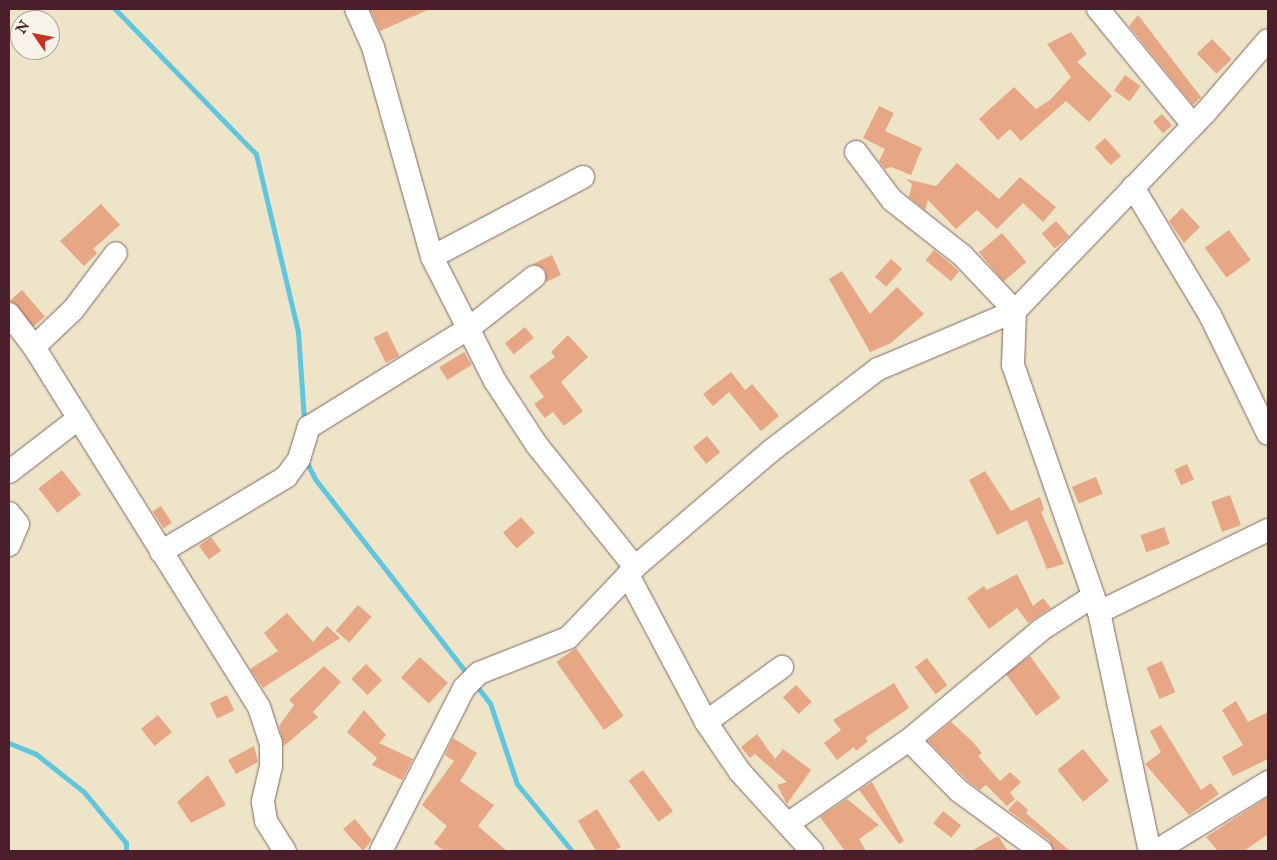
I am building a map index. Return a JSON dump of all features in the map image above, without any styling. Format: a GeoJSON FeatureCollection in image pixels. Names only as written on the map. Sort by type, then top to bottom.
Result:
{"type":"FeatureCollection","features":[{"type":"Feature","properties":{"kind":"street"},"geometry":{"type":"LineString","coordinates":[[356,9],[373,47],[432,257],[495,380],[536,444],[632,571],[706,722],[740,772],[789,823],[812,851]]}},
{"type":"Feature","properties":{"kind":"street"},"geometry":{"type":"LineString","coordinates":[[1098,9],[1193,125]]}},
{"type":"Feature","properties":{"kind":"street"},"geometry":{"type":"LineString","coordinates":[[381,851],[464,688],[479,673],[568,638],[632,571],[772,450],[878,369],[1014,311],[1193,125],[1268,40]]}},
{"type":"Feature","properties":{"kind":"street"},"geometry":{"type":"LineString","coordinates":[[856,152],[892,200],[962,255],[1014,311],[1013,365],[1095,604],[1150,851]]}},
{"type":"Feature","properties":{"kind":"street"},"geometry":{"type":"LineString","coordinates":[[432,257],[583,177]]}},
{"type":"Feature","properties":{"kind":"street"},"geometry":{"type":"LineString","coordinates":[[1133,187],[1210,315],[1268,434]]}},
{"type":"Feature","properties":{"kind":"street"},"geometry":{"type":"LineString","coordinates":[[34,346],[73,310],[116,253]]}},
{"type":"Feature","properties":{"kind":"street"},"geometry":{"type":"LineString","coordinates":[[161,552],[286,477],[299,459],[310,427],[469,328],[534,277]]}},
{"type":"Feature","properties":{"kind":"street"},"geometry":{"type":"LineString","coordinates":[[9,314],[34,346],[259,708],[270,743],[271,766],[263,802],[266,822],[285,851]]}},
{"type":"Feature","properties":{"kind":"street"},"geometry":{"type":"LineString","coordinates":[[9,472],[79,418]]}},
{"type":"Feature","properties":{"kind":"street"},"geometry":{"type":"LineString","coordinates":[[9,513],[18,524],[9,545]]}},
{"type":"Feature","properties":{"kind":"street"},"geometry":{"type":"LineString","coordinates":[[789,823],[909,740],[1042,629],[1095,604],[1268,530]]}},
{"type":"Feature","properties":{"kind":"street"},"geometry":{"type":"LineString","coordinates":[[706,722],[782,667]]}},
{"type":"Feature","properties":{"kind":"street"},"geometry":{"type":"LineString","coordinates":[[909,740],[959,791],[1041,851]]}},
{"type":"Feature","properties":{"kind":"street"},"geometry":{"type":"LineString","coordinates":[[1156,851],[1268,782]]}},
{"type":"Feature","properties":{"kind":"building"},"geometry":{"type":"Polygon","coordinates":[[[370,9],[430,9],[380,31],[370,9]]]}},
{"type":"Feature","properties":{"kind":"building"},"geometry":{"type":"Polygon","coordinates":[[[1138,15],[1201,97],[1193,105],[1129,26],[1138,15]]]}},
{"type":"Feature","properties":{"kind":"building"},"geometry":{"type":"Polygon","coordinates":[[[1071,32],[1087,54],[1077,62],[1112,96],[1089,122],[1066,101],[1021,141],[1010,129],[998,140],[979,119],[1014,87],[1036,109],[1050,100],[1071,77],[1047,44],[1071,32]]]}},
{"type":"Feature","properties":{"kind":"building"},"geometry":{"type":"Polygon","coordinates":[[[1212,39],[1231,59],[1216,74],[1197,54],[1212,39]]]}},
{"type":"Feature","properties":{"kind":"building"},"geometry":{"type":"Polygon","coordinates":[[[1125,75],[1141,86],[1130,101],[1114,91],[1125,75]]]}},
{"type":"Feature","properties":{"kind":"building"},"geometry":{"type":"Polygon","coordinates":[[[879,106],[894,113],[885,131],[922,148],[911,175],[891,167],[885,169],[879,161],[885,149],[863,138],[879,106]]]}},
{"type":"Feature","properties":{"kind":"building"},"geometry":{"type":"Polygon","coordinates":[[[1162,114],[1172,125],[1163,133],[1153,122],[1162,114]]]}},
{"type":"Feature","properties":{"kind":"building"},"geometry":{"type":"Polygon","coordinates":[[[1105,138],[1121,156],[1111,165],[1095,147],[1105,138]]]}},
{"type":"Feature","properties":{"kind":"building"},"geometry":{"type":"Polygon","coordinates":[[[957,163],[999,199],[1020,177],[1056,207],[1043,222],[1023,203],[997,229],[977,210],[956,229],[928,200],[925,210],[909,197],[912,184],[906,179],[936,186],[957,163]]]}},
{"type":"Feature","properties":{"kind":"building"},"geometry":{"type":"Polygon","coordinates":[[[101,204],[120,225],[93,249],[97,253],[84,266],[60,241],[101,204]]]}},
{"type":"Feature","properties":{"kind":"building"},"geometry":{"type":"Polygon","coordinates":[[[1182,208],[1200,227],[1184,243],[1169,221],[1182,208]]]}},
{"type":"Feature","properties":{"kind":"building"},"geometry":{"type":"Polygon","coordinates":[[[1056,221],[1069,236],[1055,249],[1042,233],[1056,221]]]}},
{"type":"Feature","properties":{"kind":"building"},"geometry":{"type":"Polygon","coordinates":[[[1229,230],[1251,260],[1226,278],[1205,248],[1229,230]]]}},
{"type":"Feature","properties":{"kind":"building"},"geometry":{"type":"Polygon","coordinates":[[[1002,233],[1026,262],[1003,281],[979,252],[1002,233]]]}},
{"type":"Feature","properties":{"kind":"building"},"geometry":{"type":"Polygon","coordinates":[[[934,250],[959,271],[951,281],[926,260],[934,250]]]}},
{"type":"Feature","properties":{"kind":"building"},"geometry":{"type":"Polygon","coordinates":[[[552,255],[561,275],[546,282],[545,269],[533,264],[552,255]]]}},
{"type":"Feature","properties":{"kind":"building"},"geometry":{"type":"Polygon","coordinates":[[[891,259],[902,269],[886,287],[875,277],[891,259]]]}},
{"type":"Feature","properties":{"kind":"building"},"geometry":{"type":"Polygon","coordinates":[[[842,271],[870,314],[897,287],[924,314],[891,343],[870,352],[829,279],[842,271]]]}},
{"type":"Feature","properties":{"kind":"building"},"geometry":{"type":"Polygon","coordinates":[[[22,290],[45,316],[33,327],[10,300],[22,290]]]}},
{"type":"Feature","properties":{"kind":"building"},"geometry":{"type":"Polygon","coordinates":[[[525,327],[534,338],[514,354],[505,343],[525,327]]]}},
{"type":"Feature","properties":{"kind":"building"},"geometry":{"type":"Polygon","coordinates":[[[387,331],[399,356],[386,363],[374,338],[387,331]]]}},
{"type":"Feature","properties":{"kind":"building"},"geometry":{"type":"Polygon","coordinates":[[[568,335],[588,357],[561,382],[583,411],[564,426],[553,412],[545,418],[534,404],[544,397],[529,376],[555,357],[551,352],[568,335]]]}},
{"type":"Feature","properties":{"kind":"building"},"geometry":{"type":"Polygon","coordinates":[[[464,352],[472,365],[447,380],[439,367],[464,352]]]}},
{"type":"Feature","properties":{"kind":"building"},"geometry":{"type":"Polygon","coordinates":[[[731,372],[745,390],[752,384],[779,416],[761,431],[729,392],[713,406],[703,394],[731,372]]]}},
{"type":"Feature","properties":{"kind":"building"},"geometry":{"type":"Polygon","coordinates":[[[707,436],[720,452],[706,464],[693,447],[707,436]]]}},
{"type":"Feature","properties":{"kind":"building"},"geometry":{"type":"Polygon","coordinates":[[[1187,464],[1194,480],[1181,485],[1174,470],[1187,464]]]}},
{"type":"Feature","properties":{"kind":"building"},"geometry":{"type":"Polygon","coordinates":[[[62,470],[81,494],[57,513],[38,488],[62,470]]]}},
{"type":"Feature","properties":{"kind":"building"},"geometry":{"type":"Polygon","coordinates":[[[985,471],[1011,511],[1040,497],[1044,510],[1041,512],[1064,564],[1047,569],[1027,520],[997,535],[969,480],[985,471]]]}},
{"type":"Feature","properties":{"kind":"building"},"geometry":{"type":"Polygon","coordinates":[[[1096,477],[1103,494],[1079,503],[1072,487],[1096,477]]]}},
{"type":"Feature","properties":{"kind":"building"},"geometry":{"type":"Polygon","coordinates":[[[1230,495],[1241,525],[1222,532],[1211,502],[1230,495]]]}},
{"type":"Feature","properties":{"kind":"building"},"geometry":{"type":"Polygon","coordinates":[[[161,506],[172,523],[164,528],[153,511],[161,506]]]}},
{"type":"Feature","properties":{"kind":"building"},"geometry":{"type":"Polygon","coordinates":[[[521,517],[535,533],[517,549],[503,533],[521,517]]]}},
{"type":"Feature","properties":{"kind":"building"},"geometry":{"type":"Polygon","coordinates":[[[1164,527],[1170,544],[1146,552],[1140,535],[1164,527]]]}},
{"type":"Feature","properties":{"kind":"building"},"geometry":{"type":"Polygon","coordinates":[[[211,537],[221,551],[209,560],[199,546],[211,537]]]}},
{"type":"Feature","properties":{"kind":"building"},"geometry":{"type":"Polygon","coordinates":[[[1017,574],[1033,606],[1043,598],[1051,608],[1028,623],[1017,608],[989,629],[967,598],[984,586],[987,590],[1017,574]]]}},
{"type":"Feature","properties":{"kind":"building"},"geometry":{"type":"Polygon","coordinates":[[[358,605],[372,617],[349,642],[336,631],[358,605]]]}},
{"type":"Feature","properties":{"kind":"building"},"geometry":{"type":"Polygon","coordinates":[[[287,613],[313,642],[327,626],[340,638],[263,688],[250,669],[278,651],[264,633],[287,613]]]}},
{"type":"Feature","properties":{"kind":"building"},"geometry":{"type":"Polygon","coordinates":[[[576,648],[624,716],[604,730],[556,662],[576,648]]]}},
{"type":"Feature","properties":{"kind":"building"},"geometry":{"type":"Polygon","coordinates":[[[1030,656],[1061,698],[1036,716],[1006,674],[1030,656]]]}},
{"type":"Feature","properties":{"kind":"building"},"geometry":{"type":"Polygon","coordinates":[[[420,657],[448,683],[429,703],[401,677],[420,657]]]}},
{"type":"Feature","properties":{"kind":"building"},"geometry":{"type":"Polygon","coordinates":[[[927,658],[947,685],[935,694],[915,667],[927,658]]]}},
{"type":"Feature","properties":{"kind":"building"},"geometry":{"type":"Polygon","coordinates":[[[1162,661],[1175,692],[1160,699],[1146,668],[1162,661]]]}},
{"type":"Feature","properties":{"kind":"building"},"geometry":{"type":"Polygon","coordinates":[[[366,664],[382,680],[367,695],[351,679],[366,664]]]}},
{"type":"Feature","properties":{"kind":"building"},"geometry":{"type":"Polygon","coordinates":[[[324,666],[341,682],[313,712],[318,717],[284,746],[279,726],[294,705],[289,700],[324,666]]]}},
{"type":"Feature","properties":{"kind":"building"},"geometry":{"type":"Polygon","coordinates":[[[894,683],[909,708],[865,738],[868,741],[856,751],[854,747],[837,760],[824,743],[841,730],[833,720],[894,683]]]}},
{"type":"Feature","properties":{"kind":"building"},"geometry":{"type":"Polygon","coordinates":[[[796,685],[812,702],[799,714],[783,697],[796,685]]]}},
{"type":"Feature","properties":{"kind":"building"},"geometry":{"type":"Polygon","coordinates":[[[227,695],[234,710],[217,718],[210,703],[227,695]]]}},
{"type":"Feature","properties":{"kind":"building"},"geometry":{"type":"Polygon","coordinates":[[[1236,701],[1248,722],[1268,712],[1268,759],[1233,776],[1222,757],[1243,745],[1222,710],[1236,701]]]}},
{"type":"Feature","properties":{"kind":"building"},"geometry":{"type":"Polygon","coordinates":[[[364,710],[386,735],[379,743],[413,759],[402,780],[372,765],[377,758],[347,732],[364,710]]]}},
{"type":"Feature","properties":{"kind":"building"},"geometry":{"type":"Polygon","coordinates":[[[158,715],[172,732],[155,746],[141,729],[158,715]]]}},
{"type":"Feature","properties":{"kind":"building"},"geometry":{"type":"Polygon","coordinates":[[[951,722],[973,742],[982,753],[978,756],[1000,781],[1010,772],[1021,782],[1010,793],[1015,799],[1007,806],[986,785],[980,790],[968,781],[928,741],[951,722]]]}},
{"type":"Feature","properties":{"kind":"building"},"geometry":{"type":"Polygon","coordinates":[[[1161,725],[1201,790],[1211,783],[1219,794],[1189,815],[1145,764],[1161,752],[1150,731],[1161,725]]]}},
{"type":"Feature","properties":{"kind":"building"},"geometry":{"type":"Polygon","coordinates":[[[757,734],[775,759],[783,749],[811,770],[787,804],[777,785],[787,782],[755,754],[750,758],[741,747],[757,734]]]}},
{"type":"Feature","properties":{"kind":"building"},"geometry":{"type":"Polygon","coordinates":[[[453,738],[477,753],[460,781],[494,805],[478,826],[507,851],[444,851],[434,843],[447,826],[422,805],[454,761],[445,755],[453,738]]]}},
{"type":"Feature","properties":{"kind":"building"},"geometry":{"type":"Polygon","coordinates":[[[254,746],[258,762],[236,774],[228,760],[254,746]]]}},
{"type":"Feature","properties":{"kind":"building"},"geometry":{"type":"Polygon","coordinates":[[[1083,749],[1109,781],[1083,802],[1057,770],[1083,749]]]}},
{"type":"Feature","properties":{"kind":"building"},"geometry":{"type":"Polygon","coordinates":[[[643,770],[673,811],[658,822],[628,781],[643,770]]]}},
{"type":"Feature","properties":{"kind":"building"},"geometry":{"type":"Polygon","coordinates":[[[208,775],[226,805],[191,823],[177,802],[208,775]]]}},
{"type":"Feature","properties":{"kind":"building"},"geometry":{"type":"Polygon","coordinates":[[[872,782],[904,841],[899,844],[859,790],[872,782]]]}},
{"type":"Feature","properties":{"kind":"building"},"geometry":{"type":"Polygon","coordinates":[[[1268,797],[1268,834],[1244,851],[1218,851],[1206,837],[1268,797]]]}},
{"type":"Feature","properties":{"kind":"building"},"geometry":{"type":"Polygon","coordinates":[[[847,799],[879,825],[859,839],[866,851],[845,851],[820,817],[847,799]]]}},
{"type":"Feature","properties":{"kind":"building"},"geometry":{"type":"Polygon","coordinates":[[[1017,800],[1028,810],[1026,813],[1070,851],[1054,851],[1049,840],[1008,810],[1017,800]]]}},
{"type":"Feature","properties":{"kind":"building"},"geometry":{"type":"Polygon","coordinates":[[[597,809],[621,847],[614,851],[596,851],[578,821],[597,809]]]}},
{"type":"Feature","properties":{"kind":"building"},"geometry":{"type":"Polygon","coordinates":[[[943,811],[961,825],[951,838],[933,824],[943,811]]]}},
{"type":"Feature","properties":{"kind":"building"},"geometry":{"type":"Polygon","coordinates":[[[355,819],[372,840],[363,851],[343,829],[355,819]]]}},
{"type":"Feature","properties":{"kind":"building"},"geometry":{"type":"Polygon","coordinates":[[[998,836],[1008,851],[971,851],[998,836]]]}},
{"type":"Feature","properties":{"kind":"waterway"},"geometry":{"type":"LineString","coordinates":[[115,9],[256,154],[298,332],[304,420]]}},
{"type":"Feature","properties":{"kind":"waterway"},"geometry":{"type":"LineString","coordinates":[[306,461],[315,479],[468,675]]}},
{"type":"Feature","properties":{"kind":"waterway"},"geometry":{"type":"LineString","coordinates":[[475,684],[490,703],[517,784],[572,851]]}},
{"type":"Feature","properties":{"kind":"waterway"},"geometry":{"type":"LineString","coordinates":[[9,743],[36,754],[84,792],[126,843],[126,851]]}}]}
